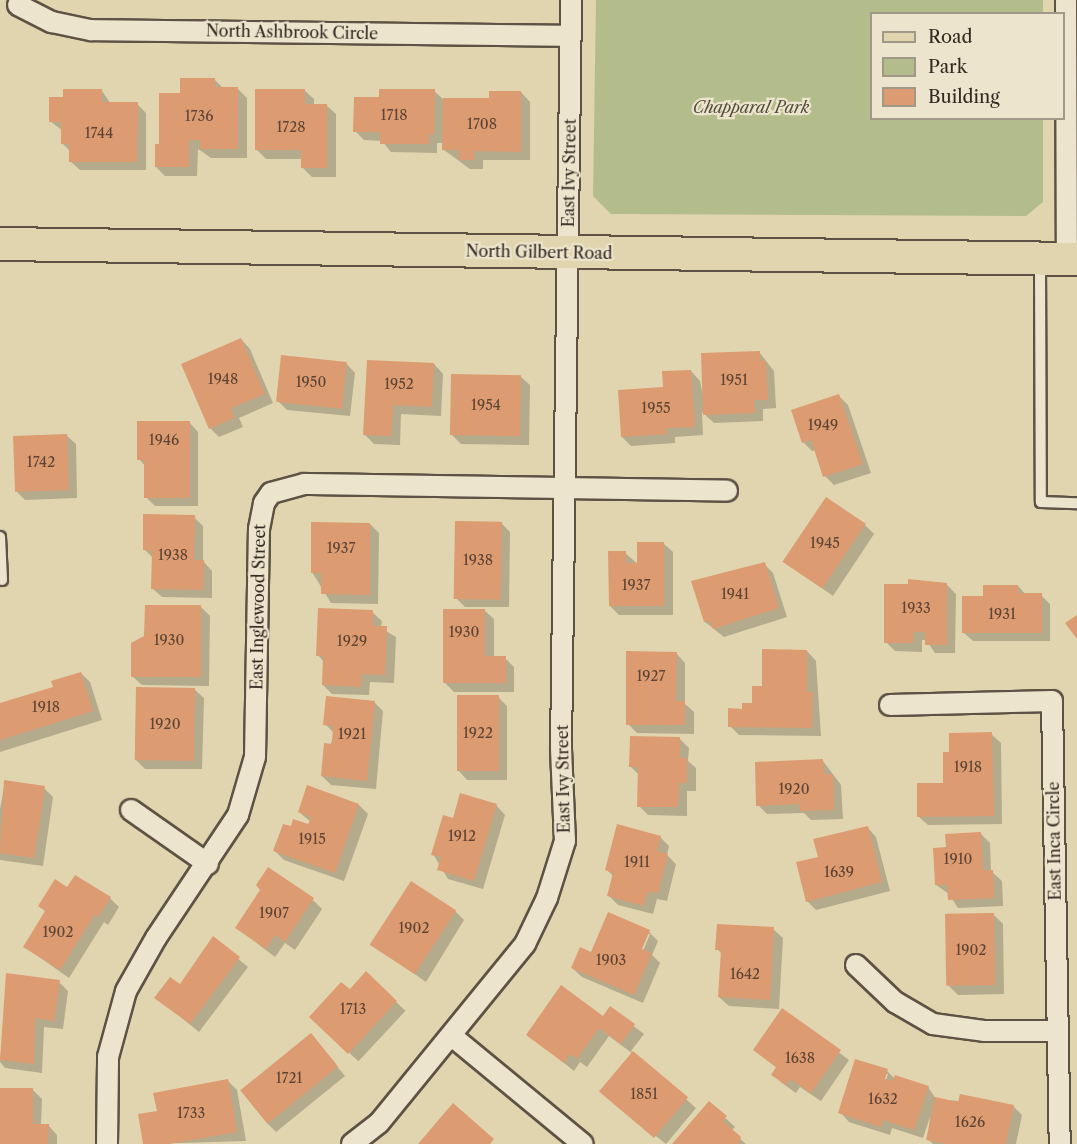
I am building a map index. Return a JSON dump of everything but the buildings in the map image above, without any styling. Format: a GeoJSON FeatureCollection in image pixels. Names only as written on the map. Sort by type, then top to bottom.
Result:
{"type":"FeatureCollection","features":[{"type":"Feature","properties":{"kind":"main road","name":"North Gilbert Road"},"geometry":{"type":"LineString","coordinates":[[0,244],[1061,259]]}},
{"type":"Feature","properties":{"kind":"street","name":"East Ivy Street"},"geometry":{"type":"LineString","coordinates":[[352,1144],[379,1123],[453,1036],[525,944],[547,898],[565,842],[561,748],[571,0]]}},
{"type":"Feature","properties":{"kind":"street"},"geometry":{"type":"LineString","coordinates":[[1065,52],[1066,0]]}},
{"type":"Feature","properties":{"kind":"street","name":"North Ashbrook Circle"},"geometry":{"type":"LineString","coordinates":[[18,5],[52,22],[91,30],[571,36]]}},
{"type":"Feature","properties":{"kind":"street"},"geometry":{"type":"LineString","coordinates":[[1061,259],[1064,120]]}},
{"type":"Feature","properties":{"kind":"street","name":"East Inglewood Street"},"geometry":{"type":"LineString","coordinates":[[107,1144],[108,1058],[126,991],[156,938],[208,864],[238,815],[255,757],[259,529],[264,503],[271,493],[304,484],[564,489]]}},
{"type":"Feature","properties":{"kind":"street"},"geometry":{"type":"LineString","coordinates":[[564,489],[727,490]]}},
{"type":"Feature","properties":{"kind":"street","name":"East Inca Circle"},"geometry":{"type":"LineString","coordinates":[[890,705],[1052,701],[1060,1144]]}},
{"type":"Feature","properties":{"kind":"street"},"geometry":{"type":"LineString","coordinates":[[131,810],[208,864]]}},
{"type":"Feature","properties":{"kind":"street"},"geometry":{"type":"LineString","coordinates":[[856,964],[895,1002],[933,1024],[984,1031],[1058,1031]]}},
{"type":"Feature","properties":{"kind":"street"},"geometry":{"type":"LineString","coordinates":[[453,1036],[584,1144]]}},
{"type":"Feature","properties":{"kind":"lane"},"geometry":{"type":"LineString","coordinates":[[1061,259],[1041,502],[1077,503]]}},
{"type":"Feature","properties":{"kind":"lane"},"geometry":{"type":"LineString","coordinates":[[0,537],[2,580]]}},
{"type":"Feature","properties":{"kind":"green space","name":"Chapparal Park"},"geometry":{"type":"Polygon","coordinates":[[[596,0],[1043,0],[1043,12],[870,12],[870,120],[1043,120],[1043,202],[1026,216],[611,214],[593,196],[596,0]]]}}]}
